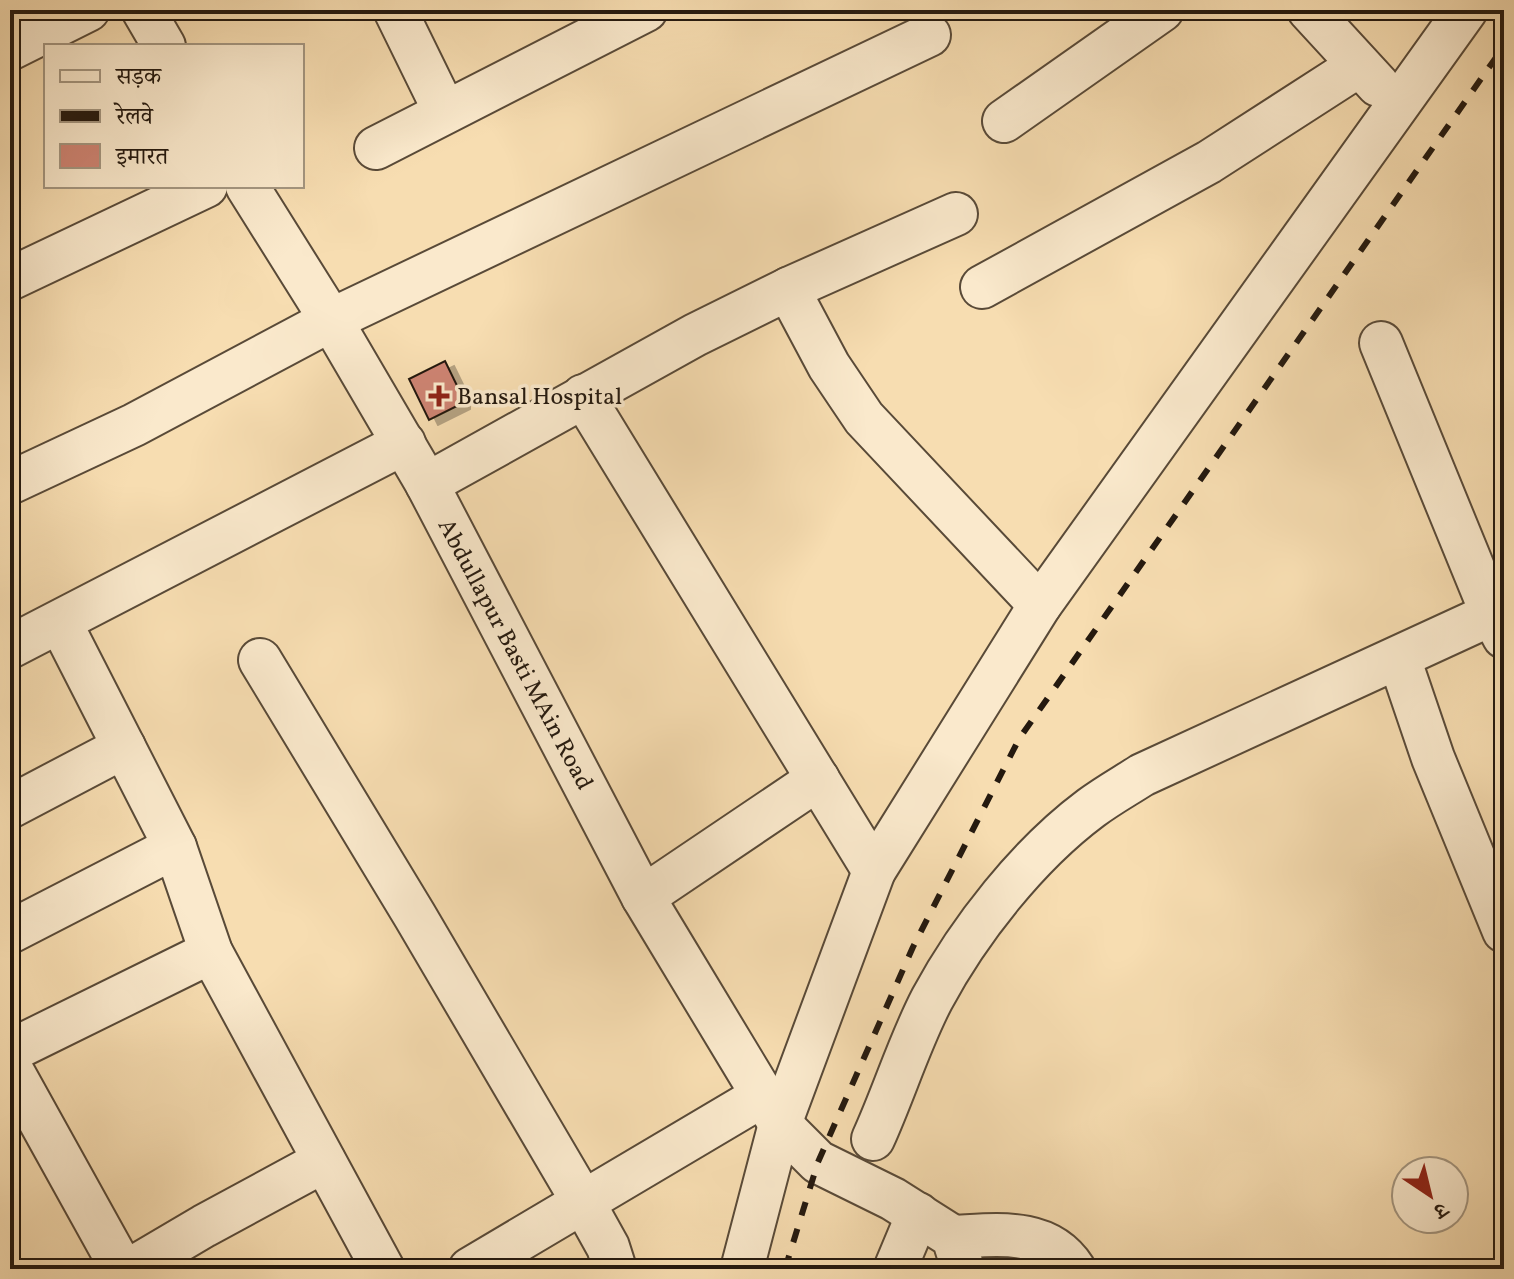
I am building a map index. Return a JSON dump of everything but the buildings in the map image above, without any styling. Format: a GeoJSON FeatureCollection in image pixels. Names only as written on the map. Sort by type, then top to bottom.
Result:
{"type":"FeatureCollection","features":[{"type":"Feature","properties":{"kind":"street"},"geometry":{"type":"LineString","coordinates":[[10,49],[88,10]]}},
{"type":"Feature","properties":{"kind":"street"},"geometry":{"type":"LineString","coordinates":[[143,10],[163,44]]}},
{"type":"Feature","properties":{"kind":"street"},"geometry":{"type":"LineString","coordinates":[[395,10],[445,112]]}},
{"type":"Feature","properties":{"kind":"street"},"geometry":{"type":"LineString","coordinates":[[376,148],[445,112],[587,23],[646,10]]}},
{"type":"Feature","properties":{"kind":"street"},"geometry":{"type":"LineString","coordinates":[[1004,121],[1162,10]]}},
{"type":"Feature","properties":{"kind":"street"},"geometry":{"type":"LineString","coordinates":[[1309,10],[1358,66],[1399,106]]}},
{"type":"Feature","properties":{"kind":"street"},"geometry":{"type":"LineString","coordinates":[[742,1269],[771,1110],[874,871],[1040,605],[1466,10]]}},
{"type":"Feature","properties":{"kind":"street"},"geometry":{"type":"LineString","coordinates":[[10,483],[134,425],[331,320],[929,35]]}},
{"type":"Feature","properties":{"kind":"street"},"geometry":{"type":"LineString","coordinates":[[982,287],[1209,162],[1358,66]]}},
{"type":"Feature","properties":{"kind":"street"},"geometry":{"type":"LineString","coordinates":[[10,279],[202,188]]}},
{"type":"Feature","properties":{"kind":"street","name":"Abdullapur Basti MAin Road"},"geometry":{"type":"LineString","coordinates":[[248,188],[404,443],[643,897],[771,1110],[818,1162],[918,1214],[958,1253]]}},
{"type":"Feature","properties":{"kind":"street"},"geometry":{"type":"LineString","coordinates":[[427,484],[695,335],[788,289],[956,214]]}},
{"type":"Feature","properties":{"kind":"street"},"geometry":{"type":"LineString","coordinates":[[788,289],[829,366],[864,418],[1040,605]]}},
{"type":"Feature","properties":{"kind":"street"},"geometry":{"type":"LineString","coordinates":[[873,1139],[932,999],[979,925],[1004,893],[1046,849],[1090,809],[1142,775],[1399,658],[1498,625],[1381,343]]}},
{"type":"Feature","properties":{"kind":"street"},"geometry":{"type":"LineString","coordinates":[[583,396],[874,871]]}},
{"type":"Feature","properties":{"kind":"street"},"geometry":{"type":"LineString","coordinates":[[10,647],[404,443]]}},
{"type":"Feature","properties":{"kind":"street"},"geometry":{"type":"LineString","coordinates":[[60,622],[175,847],[211,952],[383,1269]]}},
{"type":"Feature","properties":{"kind":"street"},"geometry":{"type":"LineString","coordinates":[[1399,658],[1433,758],[1504,931]]}},
{"type":"Feature","properties":{"kind":"street"},"geometry":{"type":"LineString","coordinates":[[260,660],[583,1202],[608,1247],[615,1269]]}},
{"type":"Feature","properties":{"kind":"street"},"geometry":{"type":"LineString","coordinates":[[10,807],[124,747]]}},
{"type":"Feature","properties":{"kind":"street"},"geometry":{"type":"LineString","coordinates":[[643,897],[818,779]]}},
{"type":"Feature","properties":{"kind":"street"},"geometry":{"type":"LineString","coordinates":[[10,932],[175,847]]}},
{"type":"Feature","properties":{"kind":"street"},"geometry":{"type":"LineString","coordinates":[[10,1051],[211,952]]}},
{"type":"Feature","properties":{"kind":"street"},"geometry":{"type":"LineString","coordinates":[[10,1067],[122,1269]]}},
{"type":"Feature","properties":{"kind":"street"},"geometry":{"type":"LineString","coordinates":[[470,1269],[583,1202],[771,1110]]}},
{"type":"Feature","properties":{"kind":"street"},"geometry":{"type":"LineString","coordinates":[[131,1269],[324,1161]]}},
{"type":"Feature","properties":{"kind":"street"},"geometry":{"type":"LineString","coordinates":[[895,1269],[918,1214]]}},
{"type":"Feature","properties":{"kind":"street"},"geometry":{"type":"LineString","coordinates":[[958,1253],[1007,1234],[1050,1245],[1074,1269]]}},
{"type":"Feature","properties":{"kind":"railway"},"geometry":{"type":"LineString","coordinates":[[785,1269],[818,1162],[913,947],[1019,739],[1504,46]]}},
{"type":"Feature","properties":{"kind":"place","name":"Bansal Hospital"},"geometry":{"type":"Point","coordinates":[439,396]}}]}
